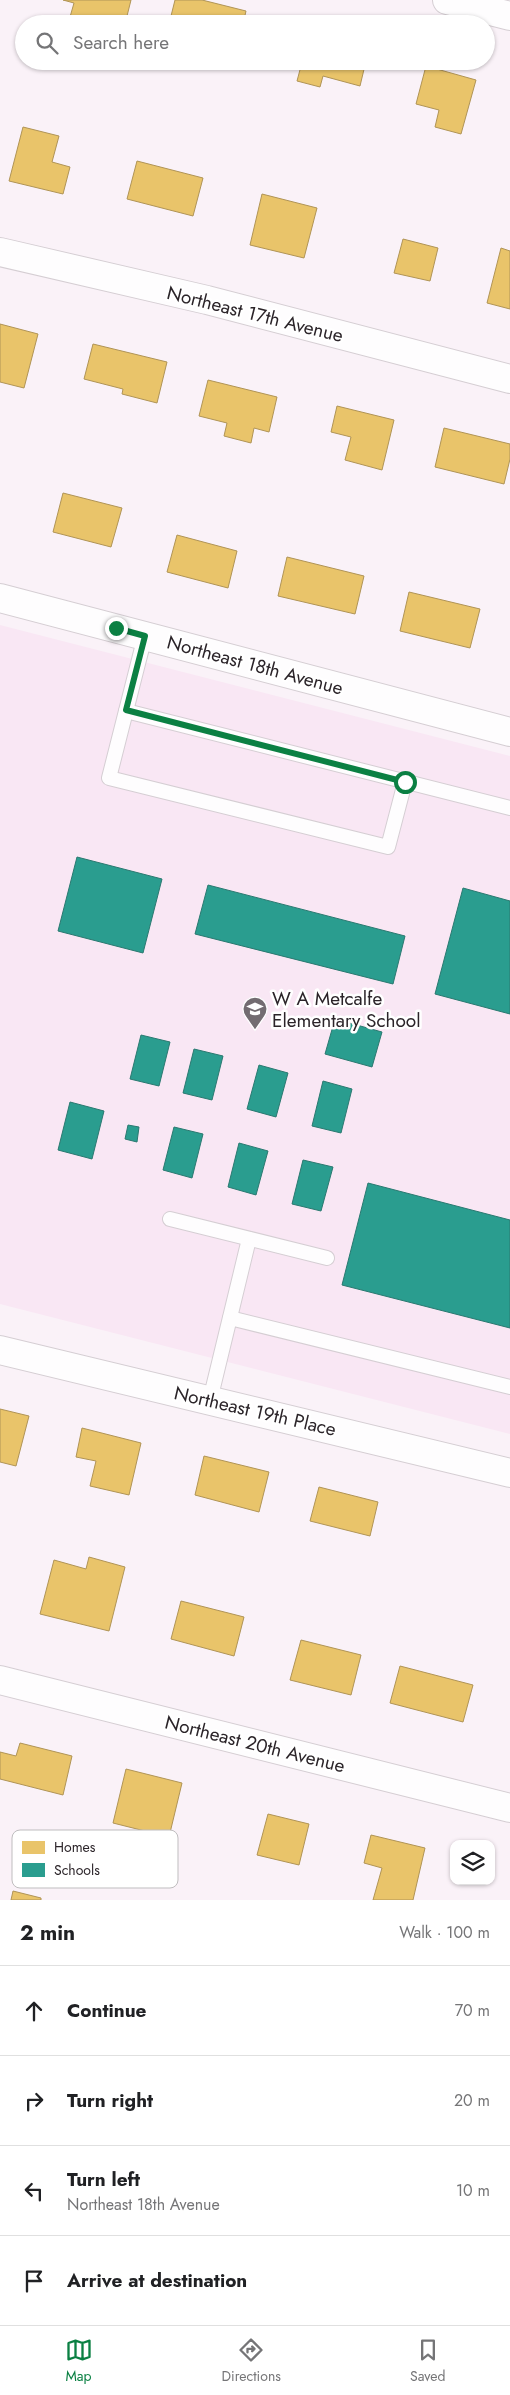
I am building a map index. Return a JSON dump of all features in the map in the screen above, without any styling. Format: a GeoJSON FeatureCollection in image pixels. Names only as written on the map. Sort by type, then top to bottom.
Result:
{"type":"FeatureCollection","features":[{"type":"Feature","properties":{"kind":"street"},"geometry":{"type":"LineString","coordinates":[[447,0],[510,16]]}},
{"type":"Feature","properties":{"kind":"street","name":"Northeast 17th Avenue"},"geometry":{"type":"LineString","coordinates":[[0,252],[207,300],[510,379]]}},
{"type":"Feature","properties":{"kind":"street","name":"Northeast 18th Avenue"},"geometry":{"type":"LineString","coordinates":[[0,598],[510,732]]}},
{"type":"Feature","properties":{"kind":"street","name":"Northeast 19th Place"},"geometry":{"type":"LineString","coordinates":[[0,1350],[510,1473]]}},
{"type":"Feature","properties":{"kind":"street","name":"Northeast 20th Avenue"},"geometry":{"type":"LineString","coordinates":[[0,1680],[510,1808]]}},
{"type":"Feature","properties":{"kind":"lane"},"geometry":{"type":"LineString","coordinates":[[145,636],[109,778],[388,847],[405,782]]}},
{"type":"Feature","properties":{"kind":"lane"},"geometry":{"type":"LineString","coordinates":[[126,710],[510,808]]}},
{"type":"Feature","properties":{"kind":"lane"},"geometry":{"type":"LineString","coordinates":[[170,1219],[327,1258]]}},
{"type":"Feature","properties":{"kind":"lane"},"geometry":{"type":"LineString","coordinates":[[210,1400],[249,1239]]}},
{"type":"Feature","properties":{"kind":"lane"},"geometry":{"type":"LineString","coordinates":[[230,1318],[510,1387]]}},
{"type":"Feature","properties":{"kind":"shaded area","name":"W A Metcalfe Elementary School"},"geometry":{"type":"Polygon","coordinates":[[[0,625],[510,756],[510,1434],[0,1304],[0,625]]]}},
{"type":"Feature","properties":{"kind":"building: Homes"},"geometry":{"type":"Polygon","coordinates":[[[63,0],[131,0],[127,15],[71,15],[74,3],[63,0]]]}},
{"type":"Feature","properties":{"kind":"building: Homes"},"geometry":{"type":"Polygon","coordinates":[[[175,0],[202,0],[246,11],[245,15],[171,15],[175,0]]]}},
{"type":"Feature","properties":{"kind":"building: Homes"},"geometry":{"type":"Polygon","coordinates":[[[300,70],[364,70],[360,86],[323,76],[320,87],[297,81],[300,70]]]}},
{"type":"Feature","properties":{"kind":"building: Homes"},"geometry":{"type":"Polygon","coordinates":[[[425,70],[440,70],[476,80],[461,134],[435,127],[439,110],[416,104],[425,70]]]}},
{"type":"Feature","properties":{"kind":"building: Homes"},"geometry":{"type":"Polygon","coordinates":[[[23,127],[59,136],[52,162],[70,167],[63,194],[9,181],[23,127]]]}},
{"type":"Feature","properties":{"kind":"building: Homes"},"geometry":{"type":"Polygon","coordinates":[[[137,161],[203,178],[193,216],[127,199],[137,161]]]}},
{"type":"Feature","properties":{"kind":"building: Homes"},"geometry":{"type":"Polygon","coordinates":[[[262,194],[317,208],[304,258],[250,245],[262,194]]]}},
{"type":"Feature","properties":{"kind":"building: Homes"},"geometry":{"type":"Polygon","coordinates":[[[403,239],[438,248],[430,281],[394,273],[403,239]]]}},
{"type":"Feature","properties":{"kind":"building: Homes"},"geometry":{"type":"Polygon","coordinates":[[[501,248],[510,251],[510,309],[487,303],[501,248]]]}},
{"type":"Feature","properties":{"kind":"building: Homes"},"geometry":{"type":"Polygon","coordinates":[[[0,324],[38,334],[24,388],[0,382],[0,324]]]}},
{"type":"Feature","properties":{"kind":"building: Homes"},"geometry":{"type":"Polygon","coordinates":[[[93,344],[167,362],[157,403],[122,394],[123,389],[84,379],[93,344]]]}},
{"type":"Feature","properties":{"kind":"building: Homes"},"geometry":{"type":"Polygon","coordinates":[[[208,380],[277,397],[269,432],[254,428],[251,443],[224,436],[227,423],[199,416],[208,380]]]}},
{"type":"Feature","properties":{"kind":"building: Homes"},"geometry":{"type":"Polygon","coordinates":[[[337,406],[394,420],[382,470],[345,460],[351,437],[331,432],[337,406]]]}},
{"type":"Feature","properties":{"kind":"building: Homes"},"geometry":{"type":"Polygon","coordinates":[[[444,428],[510,444],[510,459],[504,484],[435,467],[444,428]]]}},
{"type":"Feature","properties":{"kind":"building: Homes"},"geometry":{"type":"Polygon","coordinates":[[[63,493],[122,508],[111,547],[53,532],[63,493]]]}},
{"type":"Feature","properties":{"kind":"building: Homes"},"geometry":{"type":"Polygon","coordinates":[[[177,535],[237,551],[228,588],[167,572],[177,535]]]}},
{"type":"Feature","properties":{"kind":"building: Homes"},"geometry":{"type":"Polygon","coordinates":[[[287,557],[364,576],[355,614],[278,596],[287,557]]]}},
{"type":"Feature","properties":{"kind":"building: Homes"},"geometry":{"type":"Polygon","coordinates":[[[409,592],[480,609],[470,648],[400,631],[409,592]]]}},
{"type":"Feature","properties":{"kind":"building: Homes"},"geometry":{"type":"Polygon","coordinates":[[[0,1409],[29,1416],[16,1466],[0,1462],[0,1409]]]}},
{"type":"Feature","properties":{"kind":"building: Homes"},"geometry":{"type":"Polygon","coordinates":[[[82,1428],[141,1443],[129,1495],[90,1486],[96,1461],[76,1457],[82,1428]]]}},
{"type":"Feature","properties":{"kind":"building: Homes"},"geometry":{"type":"Polygon","coordinates":[[[204,1456],[269,1472],[259,1512],[195,1495],[204,1456]]]}},
{"type":"Feature","properties":{"kind":"building: Homes"},"geometry":{"type":"Polygon","coordinates":[[[319,1487],[378,1502],[370,1536],[310,1521],[319,1487]]]}},
{"type":"Feature","properties":{"kind":"building: Homes"},"geometry":{"type":"Polygon","coordinates":[[[89,1557],[125,1567],[109,1631],[40,1614],[54,1560],[86,1569],[89,1557]]]}},
{"type":"Feature","properties":{"kind":"building: Homes"},"geometry":{"type":"Polygon","coordinates":[[[181,1601],[244,1617],[234,1656],[171,1639],[181,1601]]]}},
{"type":"Feature","properties":{"kind":"building: Homes"},"geometry":{"type":"Polygon","coordinates":[[[301,1640],[361,1655],[351,1695],[290,1680],[301,1640]]]}},
{"type":"Feature","properties":{"kind":"building: Homes"},"geometry":{"type":"Polygon","coordinates":[[[400,1666],[473,1685],[463,1722],[390,1703],[400,1666]]]}},
{"type":"Feature","properties":{"kind":"building: Homes"},"geometry":{"type":"Polygon","coordinates":[[[20,1743],[72,1756],[63,1795],[0,1779],[0,1752],[16,1756],[20,1743]]]}},
{"type":"Feature","properties":{"kind":"building: Homes"},"geometry":{"type":"Polygon","coordinates":[[[126,1769],[182,1783],[171,1830],[141,1830],[113,1823],[126,1769]]]}},
{"type":"Feature","properties":{"kind":"building: Homes"},"geometry":{"type":"Polygon","coordinates":[[[268,1814],[309,1824],[299,1865],[257,1855],[268,1814]]]}},
{"type":"Feature","properties":{"kind":"building: Homes"},"geometry":{"type":"Polygon","coordinates":[[[371,1835],[425,1848],[413,1900],[373,1900],[382,1868],[364,1863],[371,1835]]]}},
{"type":"Feature","properties":{"kind":"building: Homes"},"geometry":{"type":"Polygon","coordinates":[[[13,1891],[41,1898],[41,1900],[11,1900],[13,1891]]]}},
{"type":"Feature","properties":{"kind":"building: Schools"},"geometry":{"type":"Polygon","coordinates":[[[77,857],[162,879],[143,953],[58,931],[77,857]]]}},
{"type":"Feature","properties":{"kind":"building: Schools"},"geometry":{"type":"Polygon","coordinates":[[[208,885],[405,936],[393,984],[195,934],[208,885]]]}},
{"type":"Feature","properties":{"kind":"building: Schools"},"geometry":{"type":"Polygon","coordinates":[[[463,888],[510,901],[510,1014],[435,994],[463,888]]]}},
{"type":"Feature","properties":{"kind":"building: Schools"},"geometry":{"type":"Polygon","coordinates":[[[335,1019],[382,1032],[372,1067],[325,1054],[335,1019]]]}},
{"type":"Feature","properties":{"kind":"building: Schools"},"geometry":{"type":"Polygon","coordinates":[[[141,1035],[170,1042],[159,1086],[130,1079],[141,1035]]]}},
{"type":"Feature","properties":{"kind":"building: Schools"},"geometry":{"type":"Polygon","coordinates":[[[194,1049],[223,1056],[212,1100],[183,1093],[194,1049]]]}},
{"type":"Feature","properties":{"kind":"building: Schools"},"geometry":{"type":"Polygon","coordinates":[[[259,1065],[288,1073],[276,1117],[247,1109],[259,1065]]]}},
{"type":"Feature","properties":{"kind":"building: Schools"},"geometry":{"type":"Polygon","coordinates":[[[323,1081],[352,1089],[341,1133],[312,1126],[323,1081]]]}},
{"type":"Feature","properties":{"kind":"building: Schools"},"geometry":{"type":"Polygon","coordinates":[[[70,1102],[104,1111],[92,1159],[58,1150],[70,1102]]]}},
{"type":"Feature","properties":{"kind":"building: Schools"},"geometry":{"type":"Polygon","coordinates":[[[128,1125],[139,1127],[137,1142],[125,1139],[128,1125]]]}},
{"type":"Feature","properties":{"kind":"building: Schools"},"geometry":{"type":"Polygon","coordinates":[[[174,1127],[203,1134],[192,1178],[163,1170],[174,1127]]]}},
{"type":"Feature","properties":{"kind":"building: Schools"},"geometry":{"type":"Polygon","coordinates":[[[239,1143],[268,1151],[256,1195],[228,1187],[239,1143]]]}},
{"type":"Feature","properties":{"kind":"building: Schools"},"geometry":{"type":"Polygon","coordinates":[[[303,1160],[333,1167],[321,1211],[292,1204],[303,1160]]]}},
{"type":"Feature","properties":{"kind":"building: Schools"},"geometry":{"type":"Polygon","coordinates":[[[368,1183],[510,1220],[510,1328],[342,1285],[368,1183]]]}},
{"type":"Feature","properties":{"kind":"place","name":"W A Metcalfe Elementary School"},"geometry":{"type":"Point","coordinates":[255,1030]}},
{"type":"Feature","properties":{"kind":"route"},"geometry":{"type":"LineString","coordinates":[[116,628],[145,636],[126,710],[405,782]]}}]}
